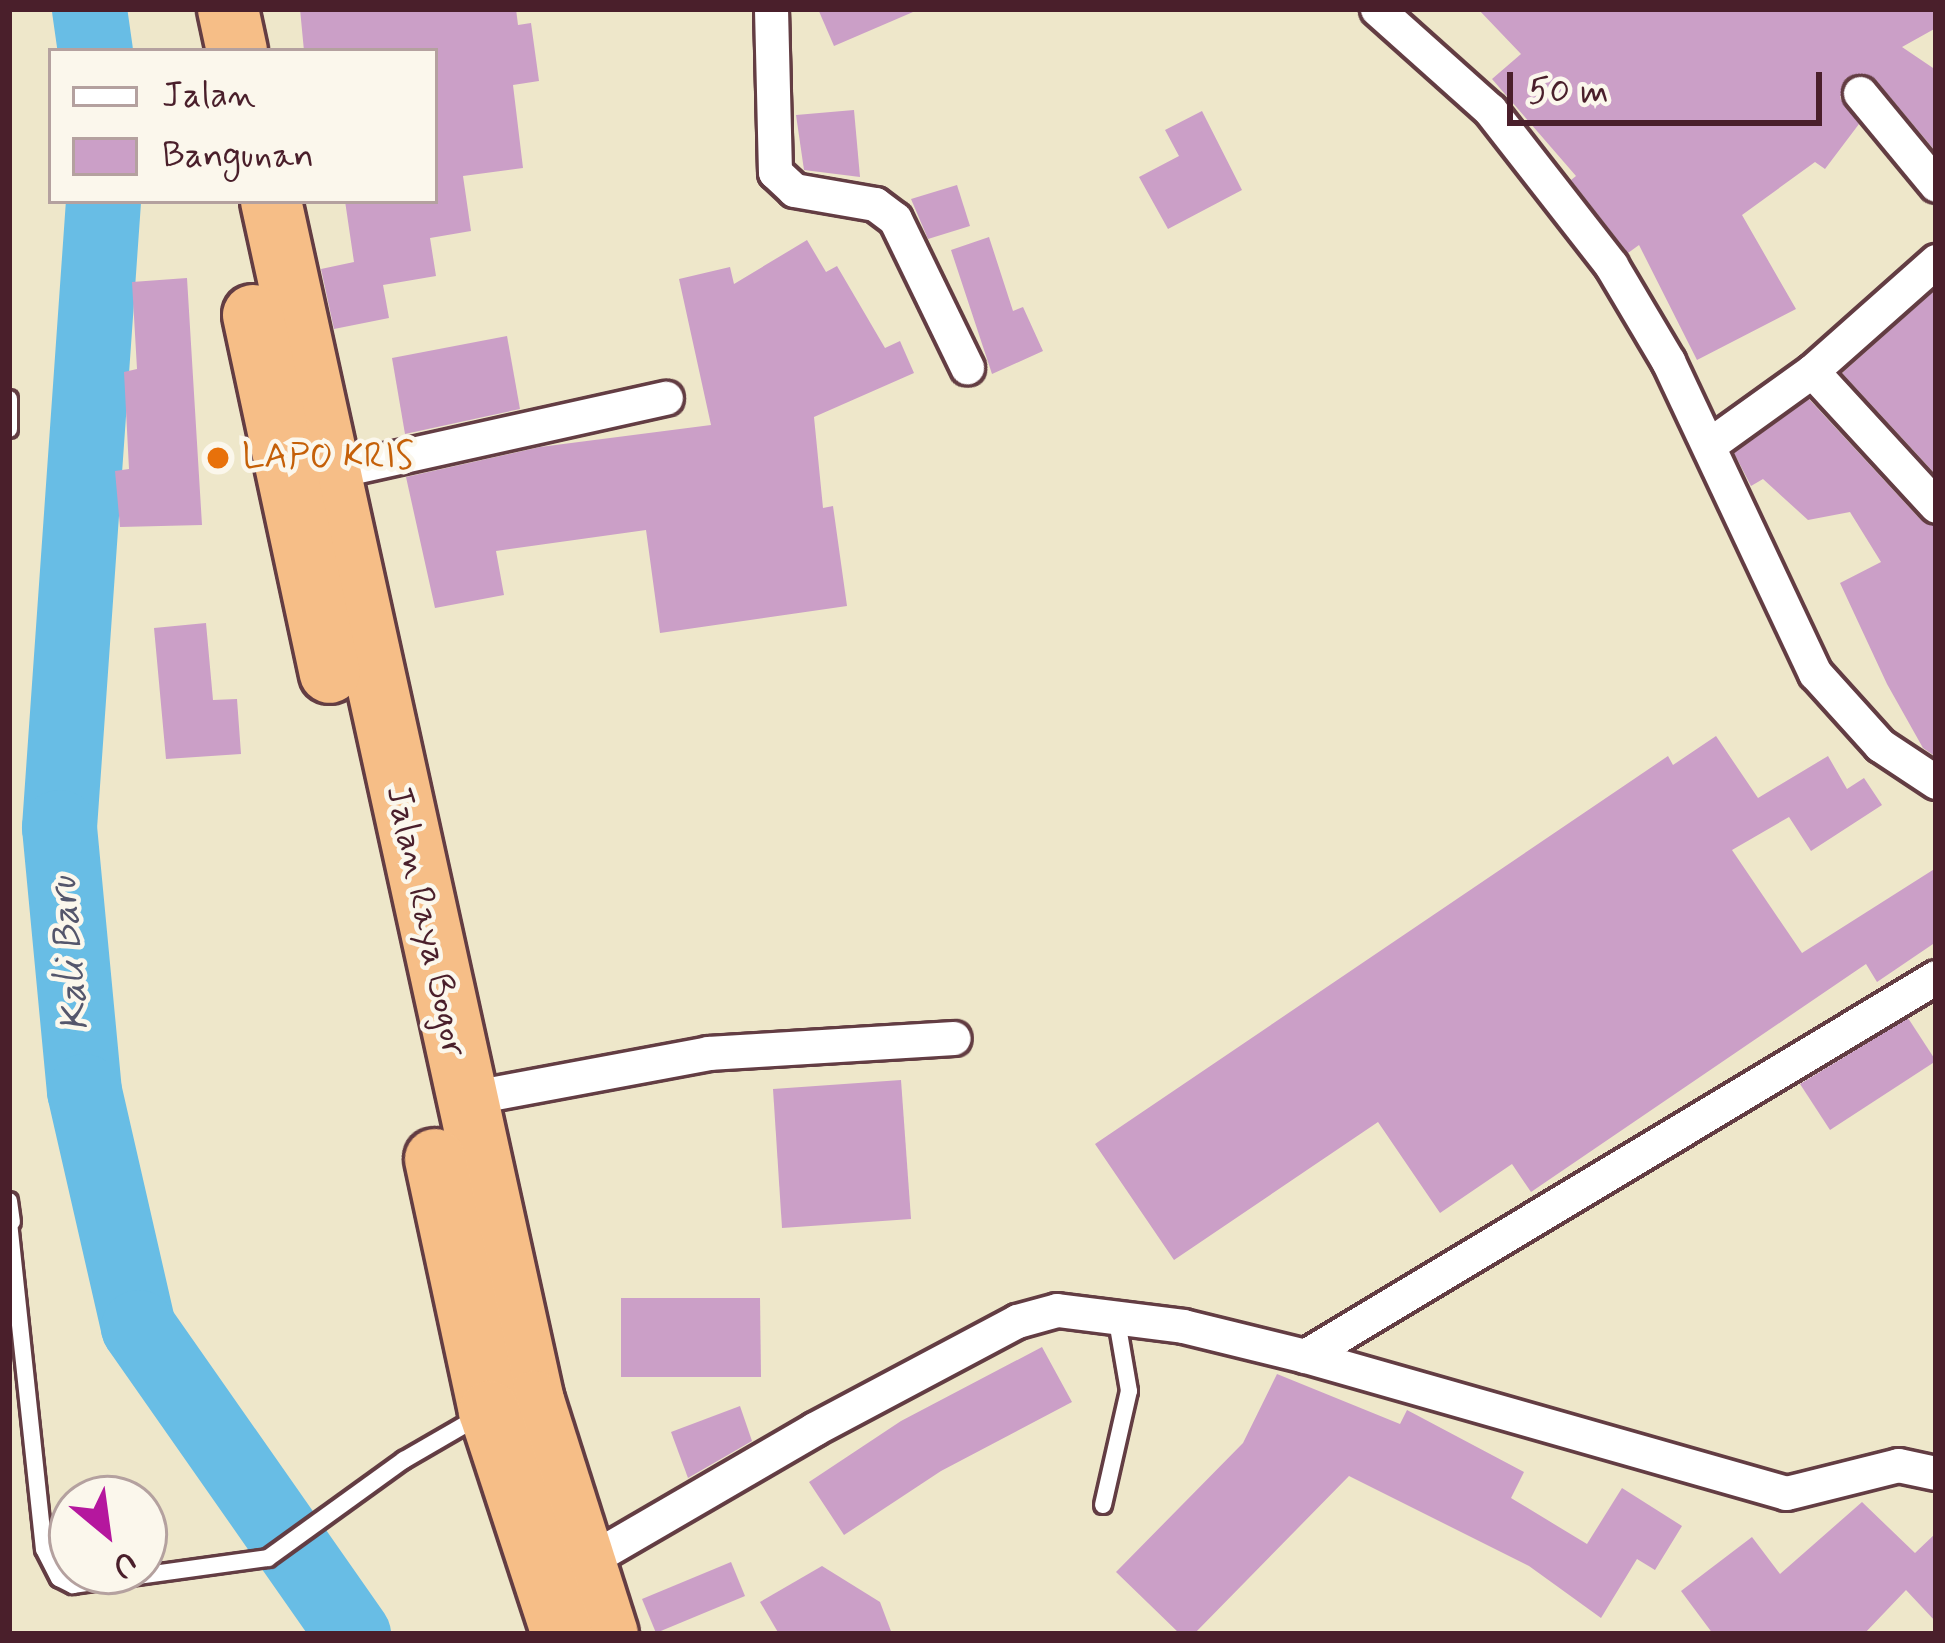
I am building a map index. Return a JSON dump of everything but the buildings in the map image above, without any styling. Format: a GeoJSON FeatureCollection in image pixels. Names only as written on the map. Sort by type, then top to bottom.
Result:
{"type":"FeatureCollection","features":[{"type":"Feature","properties":{"kind":"highway"},"geometry":{"type":"LineString","coordinates":[[188,9],[195,48]]}},
{"type":"Feature","properties":{"kind":"highway"},"geometry":{"type":"LineString","coordinates":[[228,9],[236,48]]}},
{"type":"Feature","properties":{"kind":"highway","name":"Jalan Raya Bogor"},"geometry":{"type":"LineString","coordinates":[[230,204],[489,1411],[562,1634]]}},
{"type":"Feature","properties":{"kind":"highway","name":"Jalan Raya Bogor"},"geometry":{"type":"LineString","coordinates":[[272,204],[463,1099],[533,1401],[608,1634]]}},
{"type":"Feature","properties":{"kind":"street"},"geometry":{"type":"LineString","coordinates":[[771,9],[779,179],[794,190],[875,204],[895,220],[968,367]]}},
{"type":"Feature","properties":{"kind":"street"},"geometry":{"type":"LineString","coordinates":[[1377,9],[1490,110],[1611,265],[1708,445],[1815,673],[1880,745],[1936,782]]}},
{"type":"Feature","properties":{"kind":"street"},"geometry":{"type":"LineString","coordinates":[[1861,93],[1936,185]]}},
{"type":"Feature","properties":{"kind":"street"},"geometry":{"type":"LineString","coordinates":[[1708,445],[1812,371],[1936,261]]}},
{"type":"Feature","properties":{"kind":"street"},"geometry":{"type":"LineString","coordinates":[[1812,371],[1936,506]]}},
{"type":"Feature","properties":{"kind":"street"},"geometry":{"type":"LineString","coordinates":[[331,472],[666,398]]}},
{"type":"Feature","properties":{"kind":"street"},"geometry":{"type":"LineString","coordinates":[[1305,1356],[1936,977]]}},
{"type":"Feature","properties":{"kind":"street"},"geometry":{"type":"LineString","coordinates":[[463,1099],[708,1053],[954,1038]]}},
{"type":"Feature","properties":{"kind":"street"},"geometry":{"type":"LineString","coordinates":[[584,1563],[1017,1321],[1057,1310],[1116,1315],[1305,1356],[1786,1493],[1898,1465],[1936,1473]]}},
{"type":"Feature","properties":{"kind":"lane"},"geometry":{"type":"LineString","coordinates":[[9,399],[9,429]]}},
{"type":"Feature","properties":{"kind":"lane"},"geometry":{"type":"LineString","coordinates":[[9,1202],[49,1565],[73,1585],[272,1555],[489,1411]]}},
{"type":"Feature","properties":{"kind":"lane"},"geometry":{"type":"LineString","coordinates":[[1103,1505],[1129,1391],[1116,1315]]}},
{"type":"Feature","properties":{"kind":"waterway","name":"Kali Baru"},"geometry":{"type":"LineString","coordinates":[[89,9],[95,48]]}},
{"type":"Feature","properties":{"kind":"waterway","name":"Kali Baru"},"geometry":{"type":"LineString","coordinates":[[103,204],[59,827],[84,1091],[138,1327],[353,1634]]}},
{"type":"Feature","properties":{"kind":"place","name":"LAPO KRIS"},"geometry":{"type":"Point","coordinates":[218,458]}}]}
